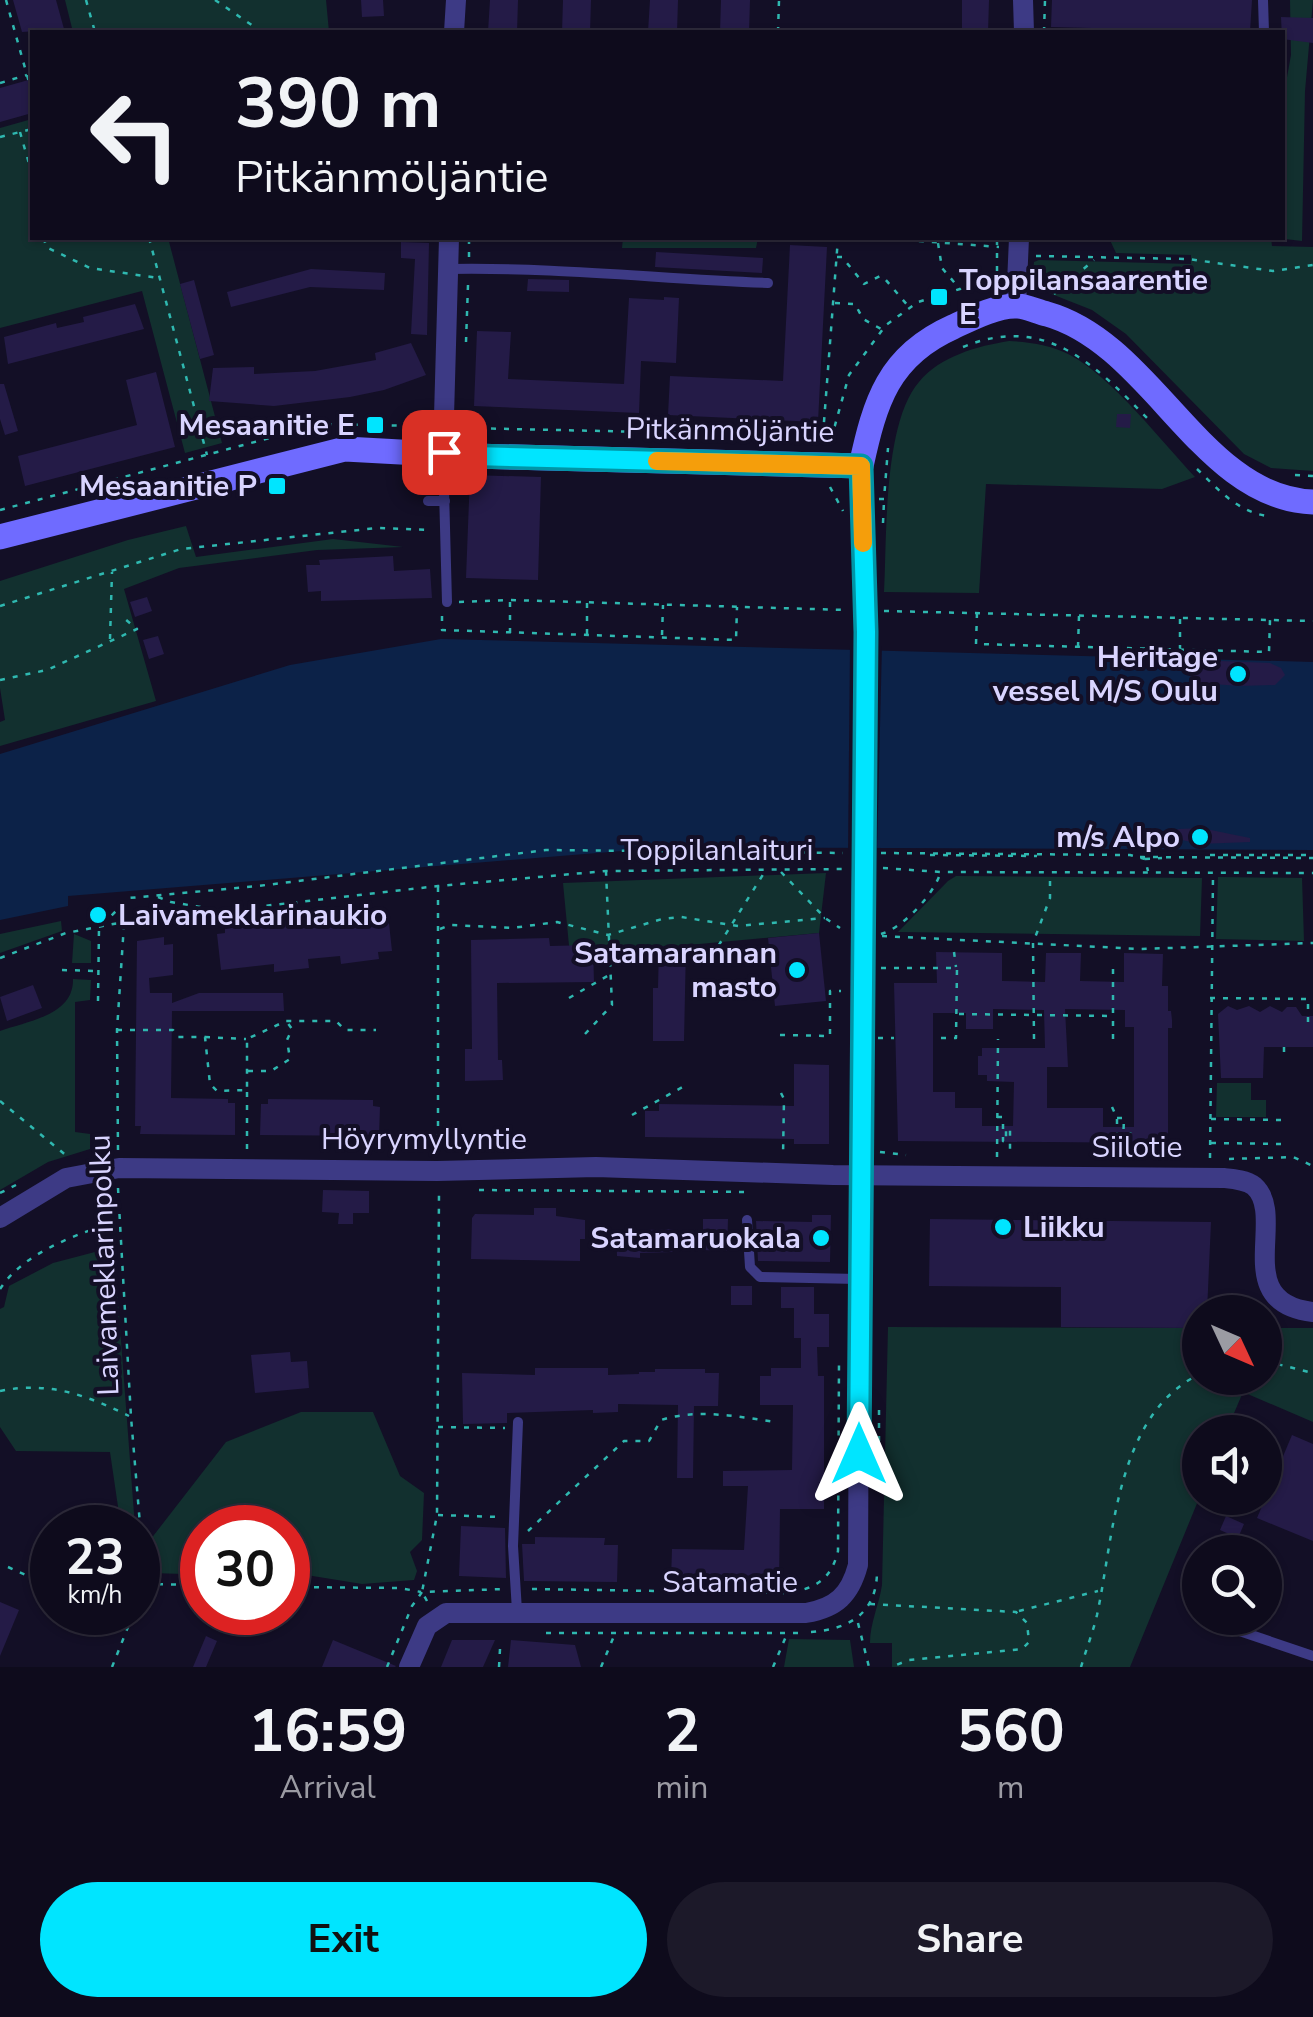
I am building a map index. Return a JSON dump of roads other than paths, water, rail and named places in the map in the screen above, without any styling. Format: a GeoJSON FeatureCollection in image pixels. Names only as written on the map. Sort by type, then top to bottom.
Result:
{"type":"FeatureCollection","features":[{"type":"Feature","properties":{"kind":"street"},"geometry":{"type":"LineString","coordinates":[[454,30],[456,0]]}},
{"type":"Feature","properties":{"kind":"street"},"geometry":{"type":"LineString","coordinates":[[1023,0],[1024,30]]}},
{"type":"Feature","properties":{"kind":"street"},"geometry":{"type":"LineString","coordinates":[[444,440],[458,269],[450,240]]}},
{"type":"Feature","properties":{"kind":"street"},"geometry":{"type":"LineString","coordinates":[[1011,246],[1008,274],[1016,306],[1067,320],[1088,332],[1253,486],[1284,499],[1313,502]]}},
{"type":"Feature","properties":{"kind":"street","name":"Pitkänmöljäntie"},"geometry":{"type":"LineString","coordinates":[[0,537],[345,449],[444,440],[474,456],[828,478],[861,466],[876,402],[896,368],[935,335],[973,318],[1016,306]]}},
{"type":"Feature","properties":{"kind":"street","name":"Satamatie"},"geometry":{"type":"LineString","coordinates":[[408,1667],[422,1635],[436,1618],[456,1611],[806,1613],[829,1608],[841,1600],[853,1583],[858,1566],[861,1175],[858,626],[861,466]]}},
{"type":"Feature","properties":{"kind":"street","name":"Höyrymyllyntie"},"geometry":{"type":"LineString","coordinates":[[0,1218],[66,1178],[119,1168],[438,1162],[861,1175]]}},
{"type":"Feature","properties":{"kind":"street","name":"Siilotie"},"geometry":{"type":"LineString","coordinates":[[861,1175],[1239,1180],[1258,1191],[1264,1205],[1268,1284],[1283,1302],[1313,1312]]}},
{"type":"Feature","properties":{"kind":"lane"},"geometry":{"type":"LineString","coordinates":[[1263,0],[1264,30]]}},
{"type":"Feature","properties":{"kind":"lane"},"geometry":{"type":"LineString","coordinates":[[458,269],[519,268],[768,283]]}},
{"type":"Feature","properties":{"kind":"lane"},"geometry":{"type":"LineString","coordinates":[[444,440],[445,603]]}},
{"type":"Feature","properties":{"kind":"lane"},"geometry":{"type":"LineString","coordinates":[[428,501],[445,501]]}},
{"type":"Feature","properties":{"kind":"lane"},"geometry":{"type":"LineString","coordinates":[[747,1220],[750,1267],[760,1276],[859,1279]]}},
{"type":"Feature","properties":{"kind":"lane"},"geometry":{"type":"LineString","coordinates":[[517,1425],[513,1546],[517,1611]]}},
{"type":"Feature","properties":{"kind":"lane"},"geometry":{"type":"LineString","coordinates":[[1252,1635],[1313,1656]]}},
{"type":"Feature","properties":{"kind":"water"},"geometry":{"type":"Polygon","coordinates":[[[441,639],[1313,662],[1313,850],[671,847],[68,896],[68,906],[0,920],[0,754],[290,665],[441,639]]]}},
{"type":"Feature","properties":{"kind":"place","name":"Toppilansaarentie E"},"geometry":{"type":"Point","coordinates":[939,297]}},
{"type":"Feature","properties":{"kind":"place","name":"Mesaanitie E"},"geometry":{"type":"Point","coordinates":[375,425]}},
{"type":"Feature","properties":{"kind":"place","name":"Mesaanitie P"},"geometry":{"type":"Point","coordinates":[277,486]}},
{"type":"Feature","properties":{"kind":"place","name":"Heritage vessel M/S Oulu"},"geometry":{"type":"Point","coordinates":[1238,674]}},
{"type":"Feature","properties":{"kind":"place","name":"m/s Alpo"},"geometry":{"type":"Point","coordinates":[1200,837]}},
{"type":"Feature","properties":{"kind":"place","name":"Laivameklarinaukio"},"geometry":{"type":"Point","coordinates":[98,915]}},
{"type":"Feature","properties":{"kind":"place","name":"Satamarannan masto"},"geometry":{"type":"Point","coordinates":[797,970]}},
{"type":"Feature","properties":{"kind":"place","name":"Liikku"},"geometry":{"type":"Point","coordinates":[1003,1227]}},
{"type":"Feature","properties":{"kind":"place","name":"Satamaruokala"},"geometry":{"type":"Point","coordinates":[821,1238]}}]}
